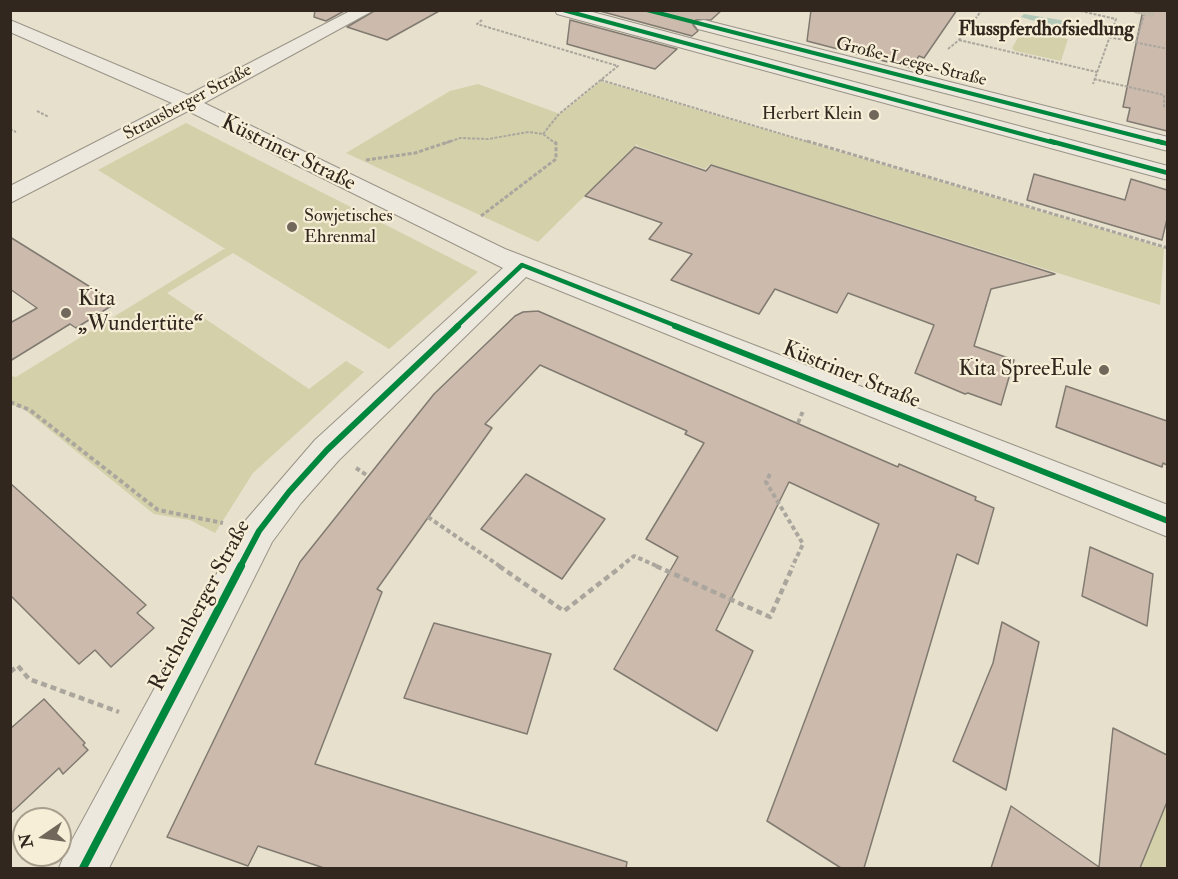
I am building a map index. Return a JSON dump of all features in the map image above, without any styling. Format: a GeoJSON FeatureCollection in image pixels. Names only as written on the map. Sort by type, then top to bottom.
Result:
{"type":"FeatureCollection","features":[{"type":"Feature","properties":{"kind":"street","name":"Strausberger Straße"},"geometry":{"type":"LineString","coordinates":[[10,196],[366,10]]}},
{"type":"Feature","properties":{"kind":"street","name":"Große-Leege-Straße"},"geometry":{"type":"LineString","coordinates":[[563,10],[1167,173]]}},
{"type":"Feature","properties":{"kind":"street","name":"Große-Leege-Straße"},"geometry":{"type":"LineString","coordinates":[[647,10],[1167,144]]}},
{"type":"Feature","properties":{"kind":"street","name":"Küstriner Straße"},"geometry":{"type":"LineString","coordinates":[[10,25],[189,103],[453,236],[1167,521]]}},
{"type":"Feature","properties":{"kind":"street"},"geometry":{"type":"LineString","coordinates":[[1073,149],[1079,122]]}},
{"type":"Feature","properties":{"kind":"street","name":"Reichenberger Straße"},"geometry":{"type":"LineString","coordinates":[[83,868],[260,531],[289,492],[327,450],[522,265]]}},
{"type":"Feature","properties":{"kind":"path"},"geometry":{"type":"LineString","coordinates":[[948,49],[959,40],[982,10]]}},
{"type":"Feature","properties":{"kind":"path"},"geometry":{"type":"LineString","coordinates":[[1076,10],[1116,19],[1093,84]]}},
{"type":"Feature","properties":{"kind":"path"},"geometry":{"type":"LineString","coordinates":[[1136,42],[1144,15]]}},
{"type":"Feature","properties":{"kind":"path"},"geometry":{"type":"LineString","coordinates":[[482,20],[477,24],[618,66],[559,114],[543,134]]}},
{"type":"Feature","properties":{"kind":"path"},"geometry":{"type":"LineString","coordinates":[[1109,37],[1167,49]]}},
{"type":"Feature","properties":{"kind":"path"},"geometry":{"type":"LineString","coordinates":[[959,40],[1097,72]]}},
{"type":"Feature","properties":{"kind":"path"},"geometry":{"type":"LineString","coordinates":[[601,80],[1167,248]]}},
{"type":"Feature","properties":{"kind":"path"},"geometry":{"type":"LineString","coordinates":[[1094,80],[1164,95],[1164,108]]}},
{"type":"Feature","properties":{"kind":"path"},"geometry":{"type":"LineString","coordinates":[[37,111],[49,117]]}},
{"type":"Feature","properties":{"kind":"path"},"geometry":{"type":"LineString","coordinates":[[10,129],[16,132]]}},
{"type":"Feature","properties":{"kind":"path"},"geometry":{"type":"LineString","coordinates":[[337,178],[371,158],[415,153],[447,140],[488,139],[529,132],[543,134],[556,143],[556,159],[453,236]]}},
{"type":"Feature","properties":{"kind":"path"},"geometry":{"type":"LineString","coordinates":[[10,402],[30,410],[158,510],[227,524]]}},
{"type":"Feature","properties":{"kind":"path"},"geometry":{"type":"LineString","coordinates":[[798,423],[806,404]]}},
{"type":"Feature","properties":{"kind":"path"},"geometry":{"type":"LineString","coordinates":[[428,517],[564,610],[634,556],[770,617],[803,544],[766,482],[770,474]]}},
{"type":"Feature","properties":{"kind":"path"},"geometry":{"type":"LineString","coordinates":[[10,672],[18,666],[29,679],[119,712]]}},
{"type":"Feature","properties":{"kind":"shaded area"},"geometry":{"type":"Polygon","coordinates":[[[1024,14],[1066,21],[1082,27],[1080,31],[1062,29],[1021,17],[1024,14]]]}},
{"type":"Feature","properties":{"kind":"shaded area"},"geometry":{"type":"Polygon","coordinates":[[[1022,31],[1068,39],[1061,61],[1015,51],[1012,48],[1022,31]]]}},
{"type":"Feature","properties":{"kind":"shaded area"},"geometry":{"type":"Polygon","coordinates":[[[601,81],[1164,248],[1160,305],[710,164],[705,169],[637,146],[638,143],[538,242],[346,153],[450,91],[478,84],[560,114],[601,81]]]}},
{"type":"Feature","properties":{"kind":"shaded area"},"geometry":{"type":"Polygon","coordinates":[[[186,123],[478,272],[389,349],[233,253],[167,293],[309,389],[346,361],[364,372],[253,473],[215,533],[190,520],[154,514],[25,410],[11,404],[11,376],[16,377],[224,249],[227,250],[98,170],[186,123]]]}},
{"type":"Feature","properties":{"kind":"shaded area"},"geometry":{"type":"Polygon","coordinates":[[[1167,802],[1167,868],[1140,868],[1167,802]]]}},
{"type":"Feature","properties":{"kind":"building"},"geometry":{"type":"Polygon","coordinates":[[[315,10],[346,10],[326,21],[314,17],[315,10]]]}},
{"type":"Feature","properties":{"kind":"building"},"geometry":{"type":"Polygon","coordinates":[[[376,10],[441,10],[387,40],[347,27],[376,10]]]}},
{"type":"Feature","properties":{"kind":"building"},"geometry":{"type":"Polygon","coordinates":[[[596,10],[722,10],[711,20],[696,20],[693,25],[698,31],[692,36],[596,10]]]}},
{"type":"Feature","properties":{"kind":"building"},"geometry":{"type":"Polygon","coordinates":[[[811,10],[957,10],[924,58],[919,56],[911,68],[807,41],[811,10]]]}},
{"type":"Feature","properties":{"kind":"building"},"geometry":{"type":"Polygon","coordinates":[[[1143,10],[1167,10],[1167,131],[1127,121],[1130,108],[1123,107],[1143,10]]]}},
{"type":"Feature","properties":{"kind":"building"},"geometry":{"type":"Polygon","coordinates":[[[570,20],[677,49],[655,69],[567,44],[570,20]]]}},
{"type":"Feature","properties":{"kind":"building"},"geometry":{"type":"Polygon","coordinates":[[[635,147],[706,171],[711,165],[1055,274],[991,289],[974,346],[1014,360],[1001,405],[968,393],[965,394],[915,373],[934,325],[848,293],[837,313],[775,289],[759,314],[671,280],[692,254],[649,239],[662,223],[585,196],[635,147]]]}},
{"type":"Feature","properties":{"kind":"building"},"geometry":{"type":"Polygon","coordinates":[[[1034,174],[1125,200],[1131,179],[1167,190],[1167,219],[1162,240],[1027,200],[1034,174]]]}},
{"type":"Feature","properties":{"kind":"building"},"geometry":{"type":"Polygon","coordinates":[[[10,237],[116,303],[76,328],[70,324],[10,361],[10,323],[37,308],[10,289],[10,237]]]}},
{"type":"Feature","properties":{"kind":"building"},"geometry":{"type":"Polygon","coordinates":[[[538,311],[898,467],[899,464],[976,497],[975,500],[994,508],[978,564],[957,554],[864,868],[841,868],[767,821],[879,524],[789,482],[716,630],[753,651],[717,731],[614,669],[678,557],[646,539],[704,443],[685,434],[687,431],[540,365],[485,424],[492,428],[377,589],[382,592],[315,764],[627,862],[626,868],[324,868],[258,846],[248,866],[167,837],[300,562],[434,394],[515,316],[523,312],[538,311]]]}},
{"type":"Feature","properties":{"kind":"building"},"geometry":{"type":"Polygon","coordinates":[[[1066,386],[1167,421],[1167,465],[1163,463],[1162,467],[1056,427],[1066,386]]]}},
{"type":"Feature","properties":{"kind":"building"},"geometry":{"type":"Polygon","coordinates":[[[526,474],[605,519],[562,579],[481,529],[526,474]]]}},
{"type":"Feature","properties":{"kind":"building"},"geometry":{"type":"Polygon","coordinates":[[[10,483],[146,605],[137,613],[154,628],[111,667],[95,650],[79,664],[10,595],[10,483]]]}},
{"type":"Feature","properties":{"kind":"building"},"geometry":{"type":"Polygon","coordinates":[[[1090,547],[1153,574],[1147,626],[1082,596],[1090,547]]]}},
{"type":"Feature","properties":{"kind":"building"},"geometry":{"type":"Polygon","coordinates":[[[1002,622],[1039,642],[1006,790],[953,761],[993,663],[1002,622]]]}},
{"type":"Feature","properties":{"kind":"building"},"geometry":{"type":"Polygon","coordinates":[[[434,623],[551,654],[527,734],[404,698],[434,623]]]}},
{"type":"Feature","properties":{"kind":"building"},"geometry":{"type":"Polygon","coordinates":[[[44,699],[85,743],[83,745],[88,750],[63,774],[59,768],[17,807],[12,807],[10,814],[10,729],[44,699]]]}},
{"type":"Feature","properties":{"kind":"building"},"geometry":{"type":"Polygon","coordinates":[[[1113,728],[1167,755],[1167,802],[1140,868],[991,868],[1011,806],[1099,867],[1113,728]]]}},
{"type":"Feature","properties":{"kind":"tunnel"},"geometry":{"type":"LineString","coordinates":[[1144,15],[1145,10]]}},
{"type":"Feature","properties":{"kind":"cycle path"},"geometry":{"type":"LineString","coordinates":[[563,10],[1168,173]]}},
{"type":"Feature","properties":{"kind":"cycle path"},"geometry":{"type":"LineString","coordinates":[[647,10],[1168,144]]}},
{"type":"Feature","properties":{"kind":"cycle path"},"geometry":{"type":"LineString","coordinates":[[83,868],[259,531],[289,492],[327,450],[522,265],[1168,521]]}},
{"type":"Feature","properties":{"kind":"place","name":"Herbert Klein"},"geometry":{"type":"Point","coordinates":[874,115]}},
{"type":"Feature","properties":{"kind":"place","name":"Sowjetisches Ehrenmal"},"geometry":{"type":"Point","coordinates":[292,227]}},
{"type":"Feature","properties":{"kind":"place","name":"Kita „Wundertüte“"},"geometry":{"type":"Point","coordinates":[66,313]}},
{"type":"Feature","properties":{"kind":"place","name":"Kita SpreeEule"},"geometry":{"type":"Point","coordinates":[1104,370]}},
{"type":"Feature","properties":{"kind":"district","name":"Flusspferdhofsiedlung"},"geometry":{"type":"Point","coordinates":[1046,31]}}]}
